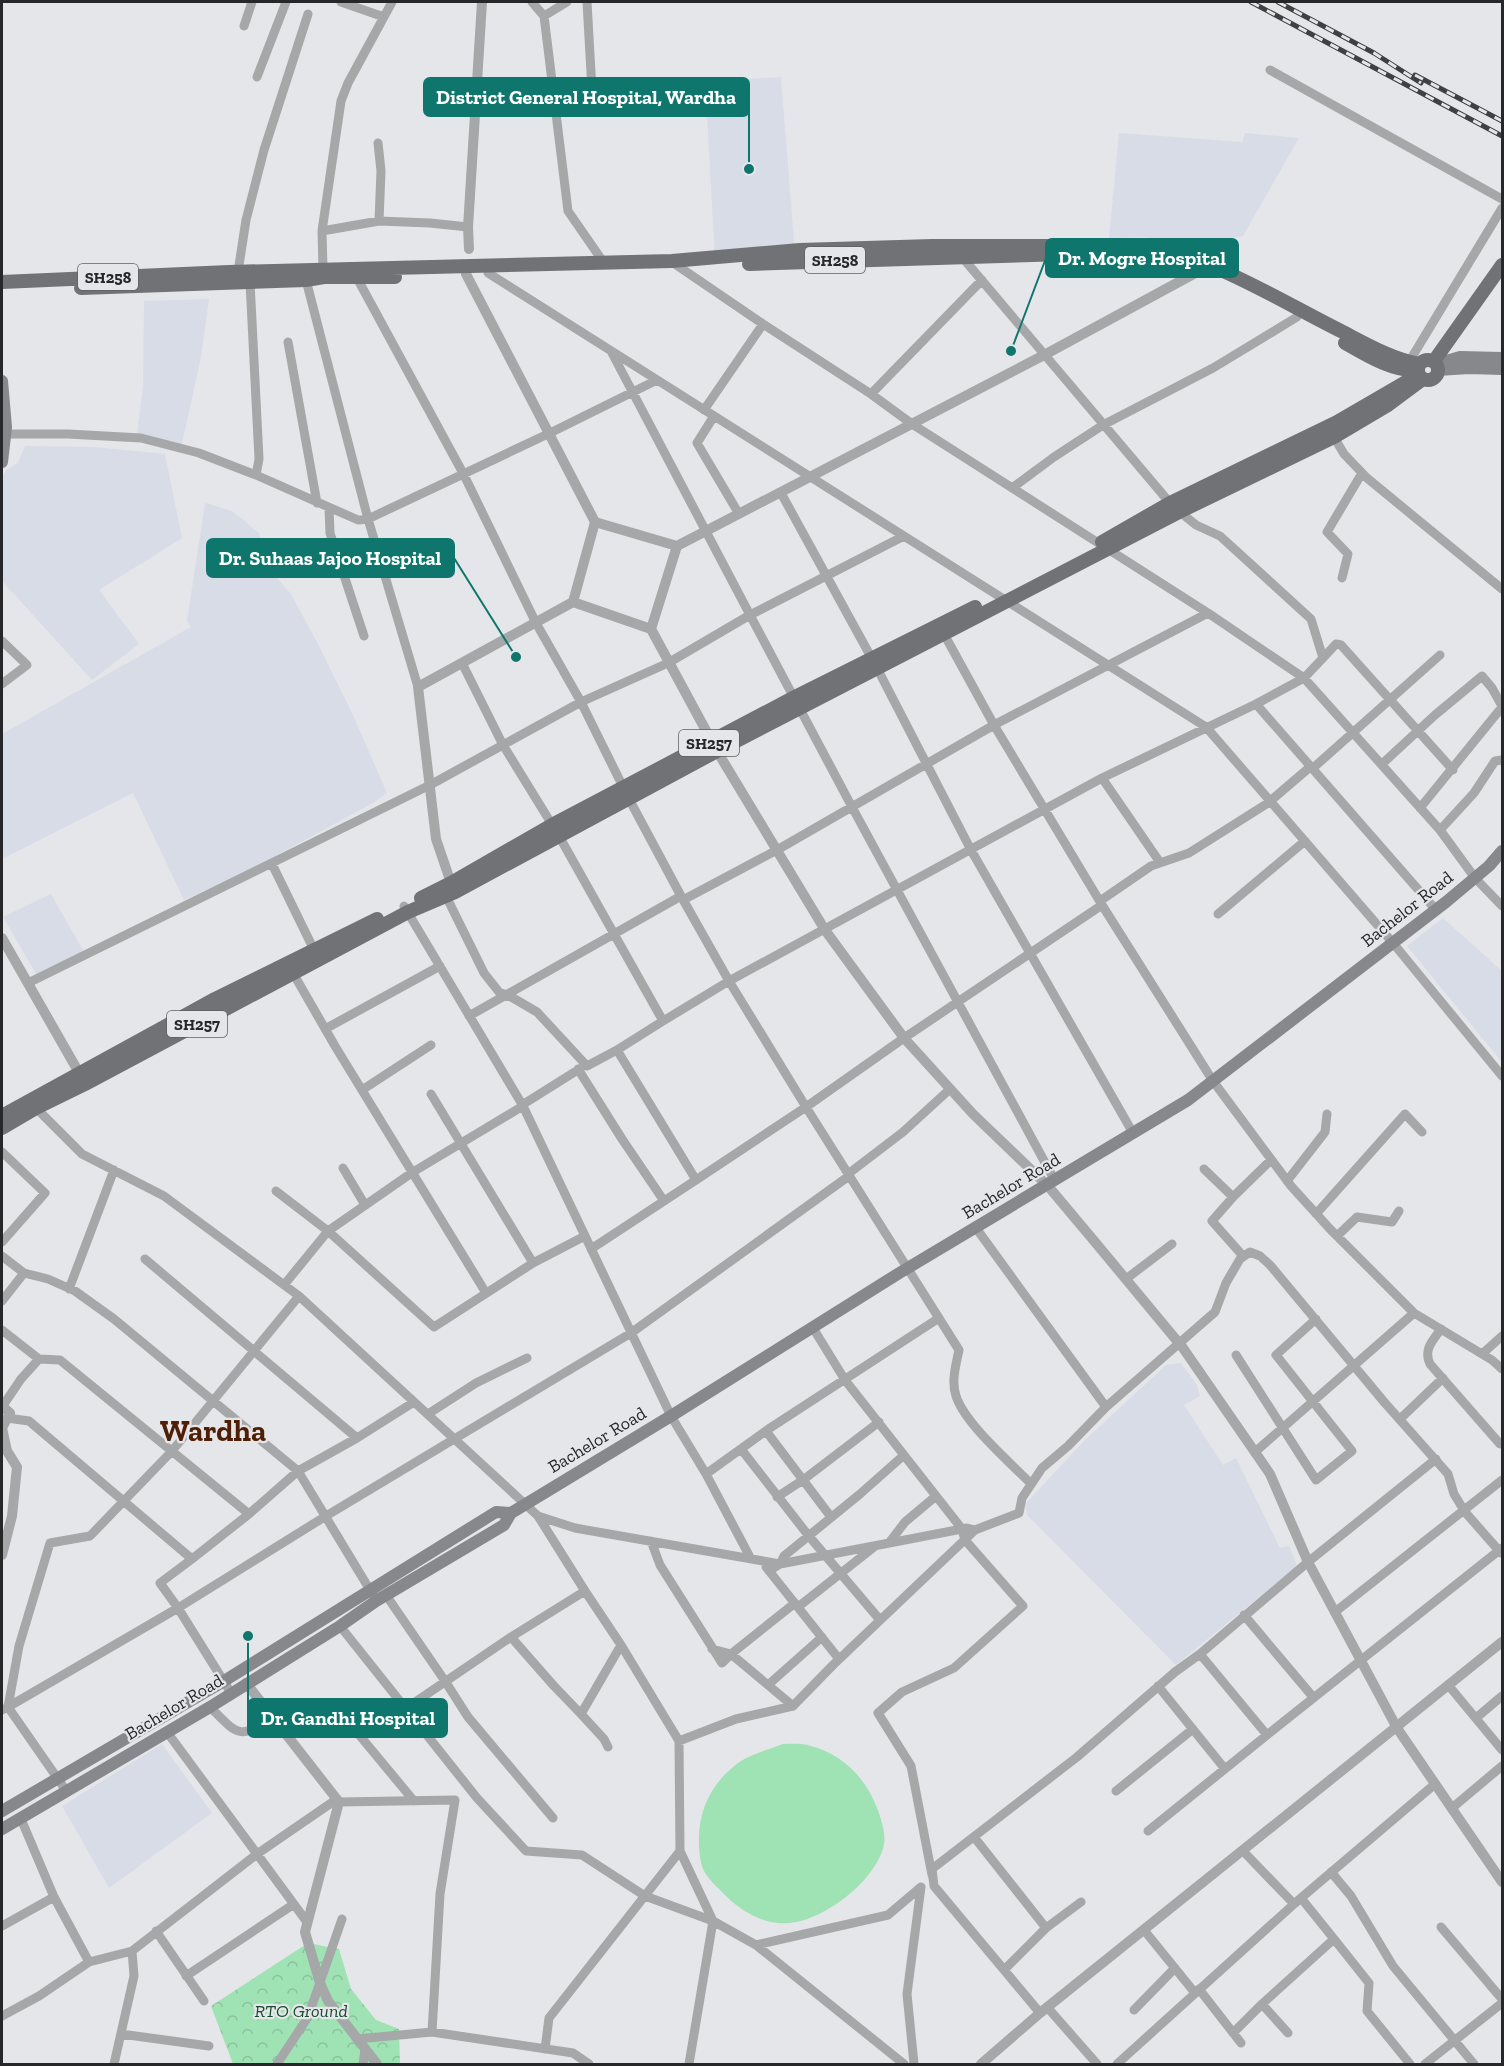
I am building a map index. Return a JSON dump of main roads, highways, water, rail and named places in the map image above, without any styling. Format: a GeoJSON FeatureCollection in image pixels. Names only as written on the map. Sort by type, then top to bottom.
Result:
{"type":"FeatureCollection","features":[{"type":"Feature","properties":{"kind":"main road","name":"SH258"},"geometry":{"type":"LineString","coordinates":[[2,282],[224,276],[250,282],[324,277],[357,278],[604,263],[676,264],[800,250],[1047,245],[1151,247],[1202,263],[1235,277],[1417,370]]}},
{"type":"Feature","properties":{"kind":"main road","name":"SH258"},"geometry":{"type":"LineString","coordinates":[[2,291],[323,269],[467,270],[488,273],[676,264],[1143,254],[1181,264],[1231,283],[1380,362],[1404,371],[1417,370]]}},
{"type":"Feature","properties":{"kind":"main road"},"geometry":{"type":"LineString","coordinates":[[1436,365],[1503,265]]}},
{"type":"Feature","properties":{"kind":"main road"},"geometry":{"type":"LineString","coordinates":[[1436,365],[1460,357],[1503,358]]}},
{"type":"Feature","properties":{"kind":"main road"},"geometry":{"type":"LineString","coordinates":[[1417,370],[1428,359],[1436,365],[1503,369]]}},
{"type":"Feature","properties":{"kind":"main road","name":"SH257"},"geometry":{"type":"LineString","coordinates":[[1175,507],[1334,437],[1388,405],[1417,370]]}},
{"type":"Feature","properties":{"kind":"main road","name":"SH257"},"geometry":{"type":"LineString","coordinates":[[2,1116],[82,1079],[293,973],[452,883],[556,831],[796,703],[1103,547],[1336,422],[1417,370]]}},
{"type":"Feature","properties":{"kind":"main road"},"geometry":{"type":"LineString","coordinates":[[2,381],[4,433],[2,462]]}},
{"type":"Feature","properties":{"kind":"main road","name":"SH257"},"geometry":{"type":"LineString","coordinates":[[874,664],[944,634],[1003,598]]}},
{"type":"Feature","properties":{"kind":"main road","name":"SH257"},"geometry":{"type":"LineString","coordinates":[[2,1128],[215,999],[314,950],[406,909],[446,896],[556,831]]}},
{"type":"Feature","properties":{"kind":"main road","name":"Bachelor Road"},"geometry":{"type":"LineString","coordinates":[[2,1829],[210,1707],[340,1626],[377,1595],[496,1512],[511,1513],[907,1269],[1188,1100],[1436,910],[1503,851]]}},
{"type":"Feature","properties":{"kind":"main road","name":"Bachelor Road"},"geometry":{"type":"LineString","coordinates":[[2,1811],[224,1681],[377,1595]]}},
{"type":"Feature","properties":{"kind":"railway"},"geometry":{"type":"LineString","coordinates":[[1251,2],[1502,136]]}},
{"type":"Feature","properties":{"kind":"railway"},"geometry":{"type":"LineString","coordinates":[[1278,2],[1374,53],[1421,83]]}},
{"type":"Feature","properties":{"kind":"railway"},"geometry":{"type":"LineString","coordinates":[[1415,75],[1502,121]]}},
{"type":"Feature","properties":{"kind":"place","name":"District General Hospital, Wardha"},"geometry":{"type":"Point","coordinates":[749,169]}},
{"type":"Feature","properties":{"kind":"place","name":"Dr. Mogre Hospital"},"geometry":{"type":"Point","coordinates":[1011,351]}},
{"type":"Feature","properties":{"kind":"place","name":"Dr. Suhaas Jajoo Hospital"},"geometry":{"type":"Point","coordinates":[516,657]}},
{"type":"Feature","properties":{"kind":"place","name":"Dr. Gandhi Hospital"},"geometry":{"type":"Point","coordinates":[248,1636]}},
{"type":"Feature","properties":{"kind":"district","name":"Wardha"},"geometry":{"type":"Point","coordinates":[213,1431]}},
{"type":"Feature","properties":{"kind":"park label","name":"RTO Ground"},"geometry":{"type":"Point","coordinates":[301,2011]}}]}
